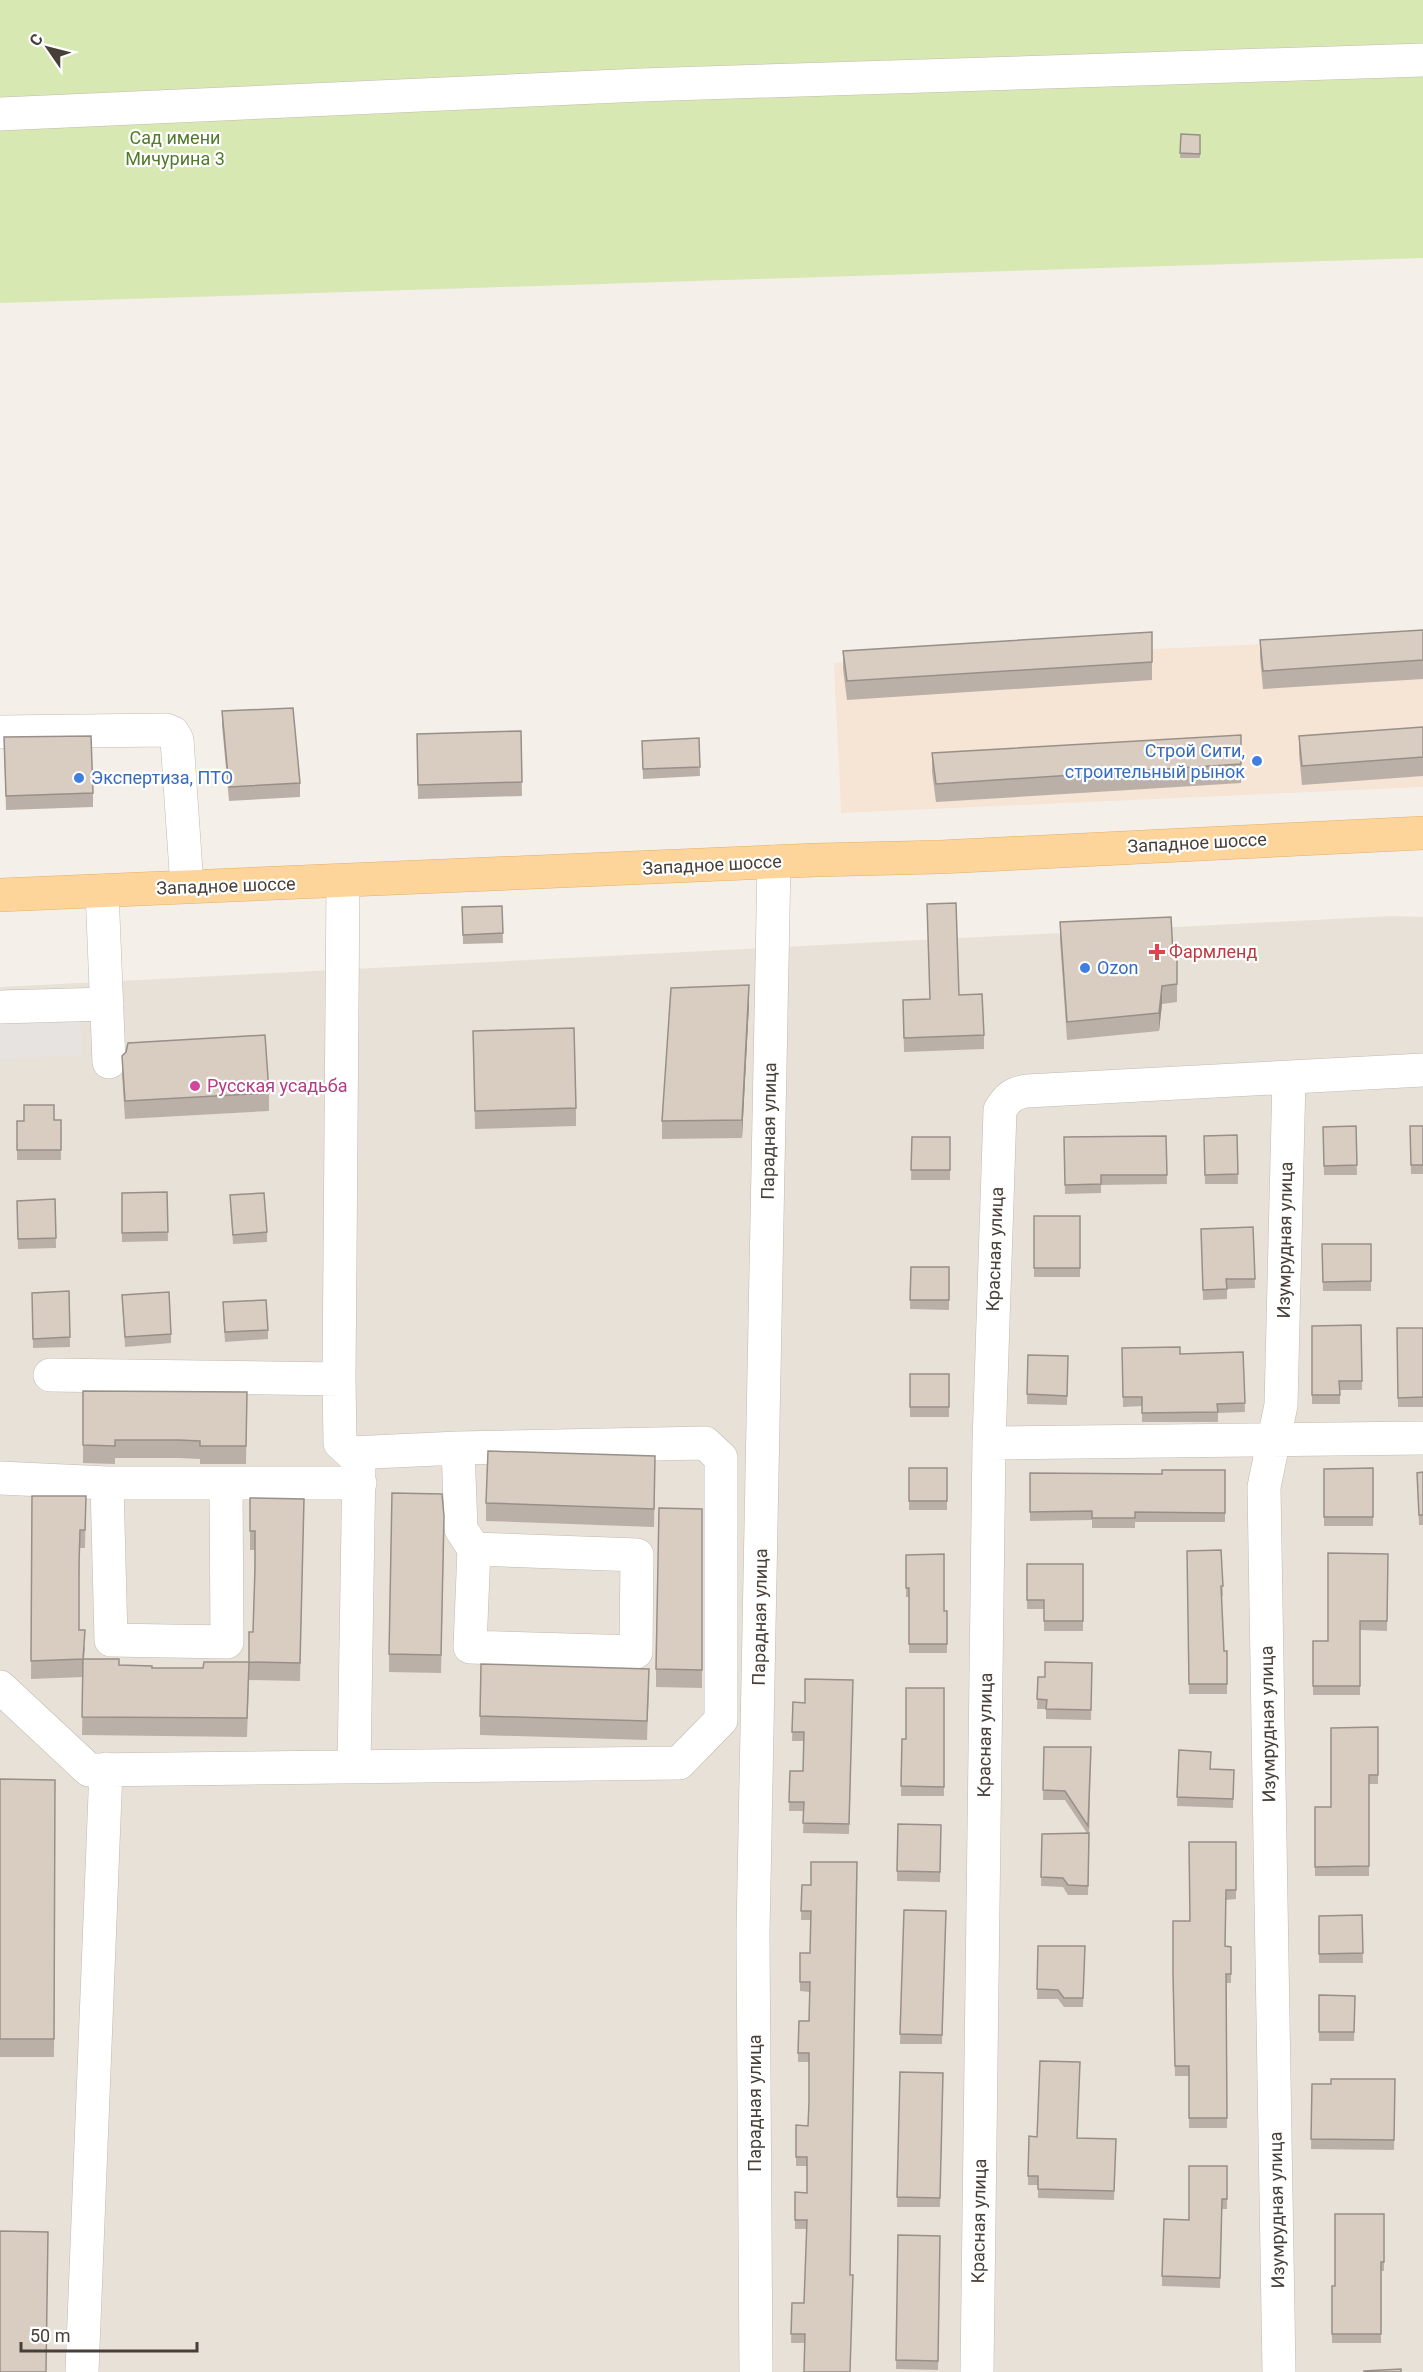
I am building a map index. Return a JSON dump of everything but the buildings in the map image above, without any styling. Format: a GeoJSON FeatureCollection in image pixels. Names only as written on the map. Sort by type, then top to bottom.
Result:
{"type":"FeatureCollection","features":[{"type":"Feature","properties":{"kind":"main road","name":"Западное шоссе"},"geometry":{"type":"LineString","coordinates":[[0,895],[940,856],[1423,833]]}},
{"type":"Feature","properties":{"kind":"street"},"geometry":{"type":"LineString","coordinates":[[0,114],[641,85],[1423,60]]}},
{"type":"Feature","properties":{"kind":"street"},"geometry":{"type":"LineString","coordinates":[[0,732],[166,730],[173,733],[177,740],[187,886]]}},
{"type":"Feature","properties":{"kind":"street","name":"Парадная улица"},"geometry":{"type":"LineString","coordinates":[[756,2372],[753,1934],[774,862]]}},
{"type":"Feature","properties":{"kind":"street"},"geometry":{"type":"LineString","coordinates":[[343,882],[339,1378],[340,1443],[351,1453],[359,1468],[354,1767]]}},
{"type":"Feature","properties":{"kind":"street"},"geometry":{"type":"LineString","coordinates":[[102,891],[109,1062]]}},
{"type":"Feature","properties":{"kind":"street"},"geometry":{"type":"LineString","coordinates":[[0,1007],[106,1004]]}},
{"type":"Feature","properties":{"kind":"street"},"geometry":{"type":"LineString","coordinates":[[1288,1078],[1423,1070]]}},
{"type":"Feature","properties":{"kind":"street","name":"Красная улица"},"geometry":{"type":"LineString","coordinates":[[977,2372],[989,1443],[1000,1110],[1006,1099],[1016,1093],[1027,1091],[1288,1078]]}},
{"type":"Feature","properties":{"kind":"street","name":"Изумрудная улица"},"geometry":{"type":"LineString","coordinates":[[1279,2372],[1264,1487],[1281,1405],[1288,1078]]}},
{"type":"Feature","properties":{"kind":"street"},"geometry":{"type":"LineString","coordinates":[[50,1376],[339,1378]]}},
{"type":"Feature","properties":{"kind":"street"},"geometry":{"type":"LineString","coordinates":[[989,1443],[1423,1438]]}},
{"type":"Feature","properties":{"kind":"street"},"geometry":{"type":"LineString","coordinates":[[0,1478],[107,1483],[226,1483],[359,1468],[458,1448],[705,1443],[721,1458],[721,1720],[679,1763],[89,1770],[0,1687]]}},
{"type":"Feature","properties":{"kind":"street"},"geometry":{"type":"LineString","coordinates":[[458,1448],[461,1529],[474,1549],[470,1647],[636,1652],[637,1555],[474,1549]]}},
{"type":"Feature","properties":{"kind":"street"},"geometry":{"type":"LineString","coordinates":[[107,1483],[111,1640],[227,1642],[226,1483]]}},
{"type":"Feature","properties":{"kind":"street"},"geometry":{"type":"LineString","coordinates":[[82,2372],[106,1769]]}},
{"type":"Feature","properties":{"kind":"shaded area","name":"Строй Сити, строительный рынок"},"geometry":{"type":"Polygon","coordinates":[[[1423,637],[1423,787],[841,813],[834,663],[1423,637]]]}},
{"type":"Feature","properties":{"kind":"shaded area"},"geometry":{"type":"Polygon","coordinates":[[[1391,916],[1423,917],[1423,2372],[0,2372],[0,987],[1391,916]]]}},
{"type":"Feature","properties":{"kind":"shaded area"},"geometry":{"type":"Polygon","coordinates":[[[79,997],[82,1055],[0,1059],[0,1001],[79,997]]]}},
{"type":"Feature","properties":{"kind":"green space","name":"Сад имени Мичурина 3"},"geometry":{"type":"Polygon","coordinates":[[[0,0],[1423,0],[1423,258],[0,303],[0,0]]]}},
{"type":"Feature","properties":{"kind":"place","name":"Строй Сити, строительный рынок"},"geometry":{"type":"Point","coordinates":[1257,761]}},
{"type":"Feature","properties":{"kind":"place","name":"Экспертиза, ПТО"},"geometry":{"type":"Point","coordinates":[79,778]}},
{"type":"Feature","properties":{"kind":"place","name":"Фармленд"},"geometry":{"type":"Point","coordinates":[1157,952]}},
{"type":"Feature","properties":{"kind":"place","name":"Ozon"},"geometry":{"type":"Point","coordinates":[1085,968]}},
{"type":"Feature","properties":{"kind":"place","name":"Русская усадьба"},"geometry":{"type":"Point","coordinates":[195,1086]}}]}
